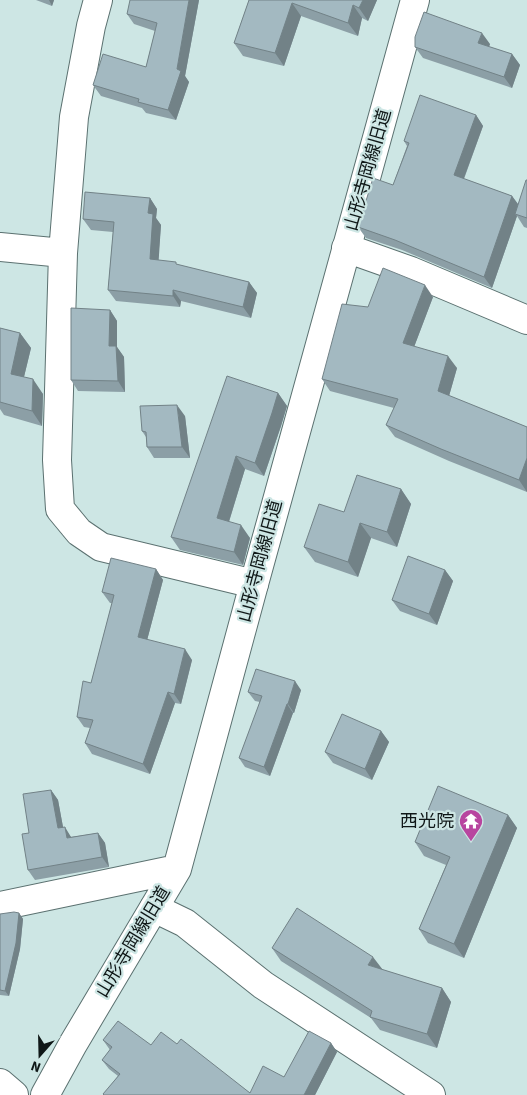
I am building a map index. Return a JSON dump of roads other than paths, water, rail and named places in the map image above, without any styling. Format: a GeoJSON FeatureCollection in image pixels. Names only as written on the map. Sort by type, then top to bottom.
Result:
{"type":"FeatureCollection","features":[{"type":"Feature","properties":{"kind":"street"},"geometry":{"type":"LineString","coordinates":[[98,0],[91,26],[74,117],[63,253],[57,460],[60,510],[79,532],[101,547],[254,584]]}},
{"type":"Feature","properties":{"kind":"street","name":"山形寺岡線旧道"},"geometry":{"type":"LineString","coordinates":[[45,1095],[73,1044],[177,869],[415,0]]}},
{"type":"Feature","properties":{"kind":"street"},"geometry":{"type":"LineString","coordinates":[[0,247],[63,253]]}},
{"type":"Feature","properties":{"kind":"street"},"geometry":{"type":"LineString","coordinates":[[346,248],[411,271],[527,320]]}},
{"type":"Feature","properties":{"kind":"street"},"geometry":{"type":"LineString","coordinates":[[0,906],[177,869]]}},
{"type":"Feature","properties":{"kind":"street"},"geometry":{"type":"LineString","coordinates":[[154,908],[185,923],[262,985],[431,1095]]}},
{"type":"Feature","properties":{"kind":"street"},"geometry":{"type":"LineString","coordinates":[[0,1083],[14,1095]]}},
{"type":"Feature","properties":{"kind":"place","name":"西光院"},"geometry":{"type":"Point","coordinates":[471,842]}}]}
